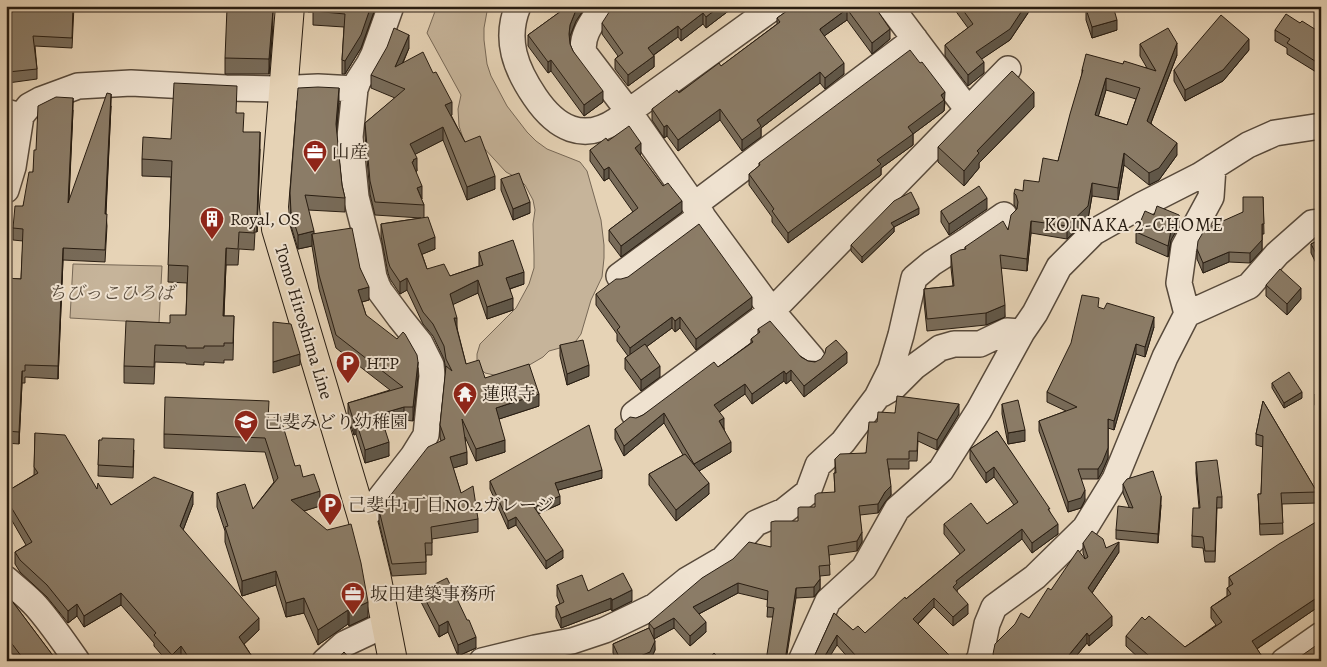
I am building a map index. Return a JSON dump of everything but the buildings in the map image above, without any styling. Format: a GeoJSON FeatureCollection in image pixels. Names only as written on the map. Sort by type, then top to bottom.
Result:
{"type":"FeatureCollection","features":[{"type":"Feature","properties":{"kind":"main road","name":"Tomo Hiroshima Line"},"geometry":{"type":"LineString","coordinates":[[290,6],[274,207],[276,229],[362,516],[376,574],[393,661]]}},
{"type":"Feature","properties":{"kind":"street"},"geometry":{"type":"LineString","coordinates":[[362,516],[370,511],[426,435],[432,376],[431,365],[420,343],[380,291],[374,277],[370,248],[356,197],[350,137],[355,89],[358,81],[370,64],[391,6]]}},
{"type":"Feature","properties":{"kind":"street"},"geometry":{"type":"LineString","coordinates":[[518,6],[512,30],[517,66],[547,113],[561,124],[577,131],[588,131],[609,126],[775,6]]}},
{"type":"Feature","properties":{"kind":"street"},"geometry":{"type":"LineString","coordinates":[[603,6],[585,34],[584,53],[630,112],[698,210],[772,311],[812,358]]}},
{"type":"Feature","properties":{"kind":"street"},"geometry":{"type":"LineString","coordinates":[[890,6],[968,110]]}},
{"type":"Feature","properties":{"kind":"street"},"geometry":{"type":"LineString","coordinates":[[619,276],[698,210],[915,39]]}},
{"type":"Feature","properties":{"kind":"street"},"geometry":{"type":"LineString","coordinates":[[634,414],[772,311],[1008,69]]}},
{"type":"Feature","properties":{"kind":"street"},"geometry":{"type":"LineString","coordinates":[[6,190],[14,162],[12,114],[40,100],[78,86],[131,83],[226,88],[318,87],[355,89]]}},
{"type":"Feature","properties":{"kind":"street"},"geometry":{"type":"LineString","coordinates":[[801,661],[828,601],[864,568],[897,510],[941,470],[979,410],[1022,332],[1035,313],[1059,267],[1094,232],[1213,168],[1248,145],[1275,133],[1321,126]]}},
{"type":"Feature","properties":{"kind":"street"},"geometry":{"type":"LineString","coordinates":[[1186,314],[1179,283],[1184,247],[1211,197],[1213,168]]}},
{"type":"Feature","properties":{"kind":"street"},"geometry":{"type":"LineString","coordinates":[[462,661],[468,659],[480,661],[572,641],[605,630],[655,606],[687,580],[723,559],[756,523],[784,511],[808,492],[818,465],[843,442],[877,397],[891,369],[914,278],[932,263],[1004,215]]}},
{"type":"Feature","properties":{"kind":"street"},"geometry":{"type":"LineString","coordinates":[[978,661],[986,624],[994,607],[1035,577],[1085,528],[1115,479],[1164,357],[1186,314],[1249,286],[1277,254],[1312,223],[1321,222]]}},
{"type":"Feature","properties":{"kind":"street"},"geometry":{"type":"LineString","coordinates":[[877,397],[894,387],[914,367],[940,348],[954,344],[980,344],[1008,332],[1022,332]]}},
{"type":"Feature","properties":{"kind":"street"},"geometry":{"type":"LineString","coordinates":[[6,579],[36,606],[77,661]]}},
{"type":"Feature","properties":{"kind":"street"},"geometry":{"type":"LineString","coordinates":[[325,661],[344,644],[386,626]]}},
{"type":"Feature","properties":{"kind":"street"},"geometry":{"type":"LineString","coordinates":[[1284,661],[1321,635]]}},
{"type":"Feature","properties":{"kind":"green space"},"geometry":{"type":"Polygon","coordinates":[[[437,6],[488,6],[484,40],[487,64],[491,76],[507,106],[536,141],[547,149],[580,162],[587,171],[601,220],[604,245],[602,277],[591,300],[581,334],[576,341],[567,346],[549,351],[543,357],[519,371],[494,375],[485,373],[477,365],[477,354],[480,344],[516,308],[529,284],[534,268],[533,224],[535,210],[533,200],[525,185],[519,179],[506,172],[482,146],[468,146],[464,141],[459,126],[458,109],[461,95],[427,33],[437,6]]]}},
{"type":"Feature","properties":{"kind":"green space","name":"ちびっこひろば"},"geometry":{"type":"Polygon","coordinates":[[[73,264],[162,266],[159,323],[70,318],[73,264]]]}},
{"type":"Feature","properties":{"kind":"place","name":"山産"},"geometry":{"type":"Point","coordinates":[315,173]}},
{"type":"Feature","properties":{"kind":"place","name":"Royal, OS"},"geometry":{"type":"Point","coordinates":[212,240]}},
{"type":"Feature","properties":{"kind":"place","name":"HTP"},"geometry":{"type":"Point","coordinates":[348,384]}},
{"type":"Feature","properties":{"kind":"place","name":"蓮照寺"},"geometry":{"type":"Point","coordinates":[465,415]}},
{"type":"Feature","properties":{"kind":"place","name":"己斐みどり幼稚園"},"geometry":{"type":"Point","coordinates":[246,443]}},
{"type":"Feature","properties":{"kind":"place","name":"己斐中1丁目NO.2ガレージ"},"geometry":{"type":"Point","coordinates":[330,526]}},
{"type":"Feature","properties":{"kind":"place","name":"坂田建築事務所"},"geometry":{"type":"Point","coordinates":[353,615]}},
{"type":"Feature","properties":{"kind":"district","name":"KOINAKA 2-CHOME"},"geometry":{"type":"Point","coordinates":[1134,225]}}]}
